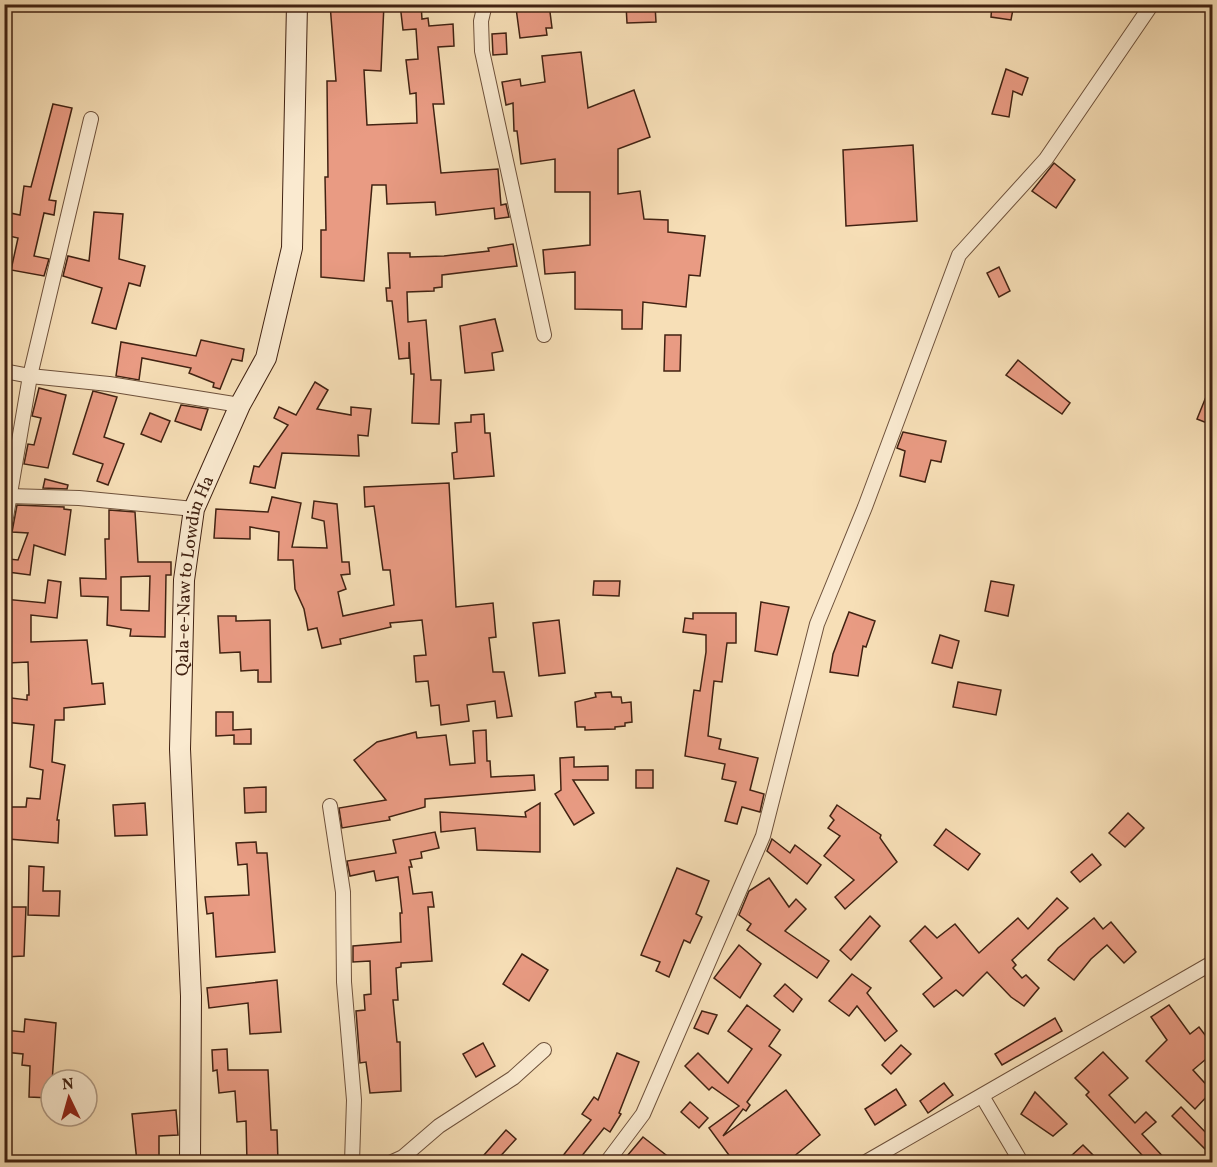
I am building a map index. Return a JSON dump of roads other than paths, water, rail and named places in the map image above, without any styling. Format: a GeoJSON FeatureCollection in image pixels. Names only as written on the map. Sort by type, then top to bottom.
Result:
{"type":"FeatureCollection","features":[{"type":"Feature","properties":{"kind":"main road","name":"Qala-e-Naw to Lowdin Ha"},"geometry":{"type":"LineString","coordinates":[[190,1162],[191,996],[180,749],[184,580],[194,509],[240,405],[266,358],[292,248],[297,4]]}},
{"type":"Feature","properties":{"kind":"street"},"geometry":{"type":"LineString","coordinates":[[485,4],[481,21],[482,51],[544,335]]}},
{"type":"Feature","properties":{"kind":"street"},"geometry":{"type":"LineString","coordinates":[[607,1162],[643,1114],[763,836],[817,624],[865,507],[959,255],[1046,159],[1152,4]]}},
{"type":"Feature","properties":{"kind":"street"},"geometry":{"type":"LineString","coordinates":[[4,529],[30,376],[91,119]]}},
{"type":"Feature","properties":{"kind":"street"},"geometry":{"type":"LineString","coordinates":[[4,371],[109,384],[240,405]]}},
{"type":"Feature","properties":{"kind":"street"},"geometry":{"type":"LineString","coordinates":[[8,496],[79,498],[194,509]]}},
{"type":"Feature","properties":{"kind":"street"},"geometry":{"type":"LineString","coordinates":[[330,806],[343,892],[344,982],[354,1100],[352,1162]]}},
{"type":"Feature","properties":{"kind":"street"},"geometry":{"type":"LineString","coordinates":[[866,1162],[1212,963]]}},
{"type":"Feature","properties":{"kind":"street"},"geometry":{"type":"LineString","coordinates":[[392,1162],[403,1157],[439,1126],[513,1078],[544,1050]]}},
{"type":"Feature","properties":{"kind":"street"},"geometry":{"type":"LineString","coordinates":[[982,1096],[1021,1162]]}}]}
